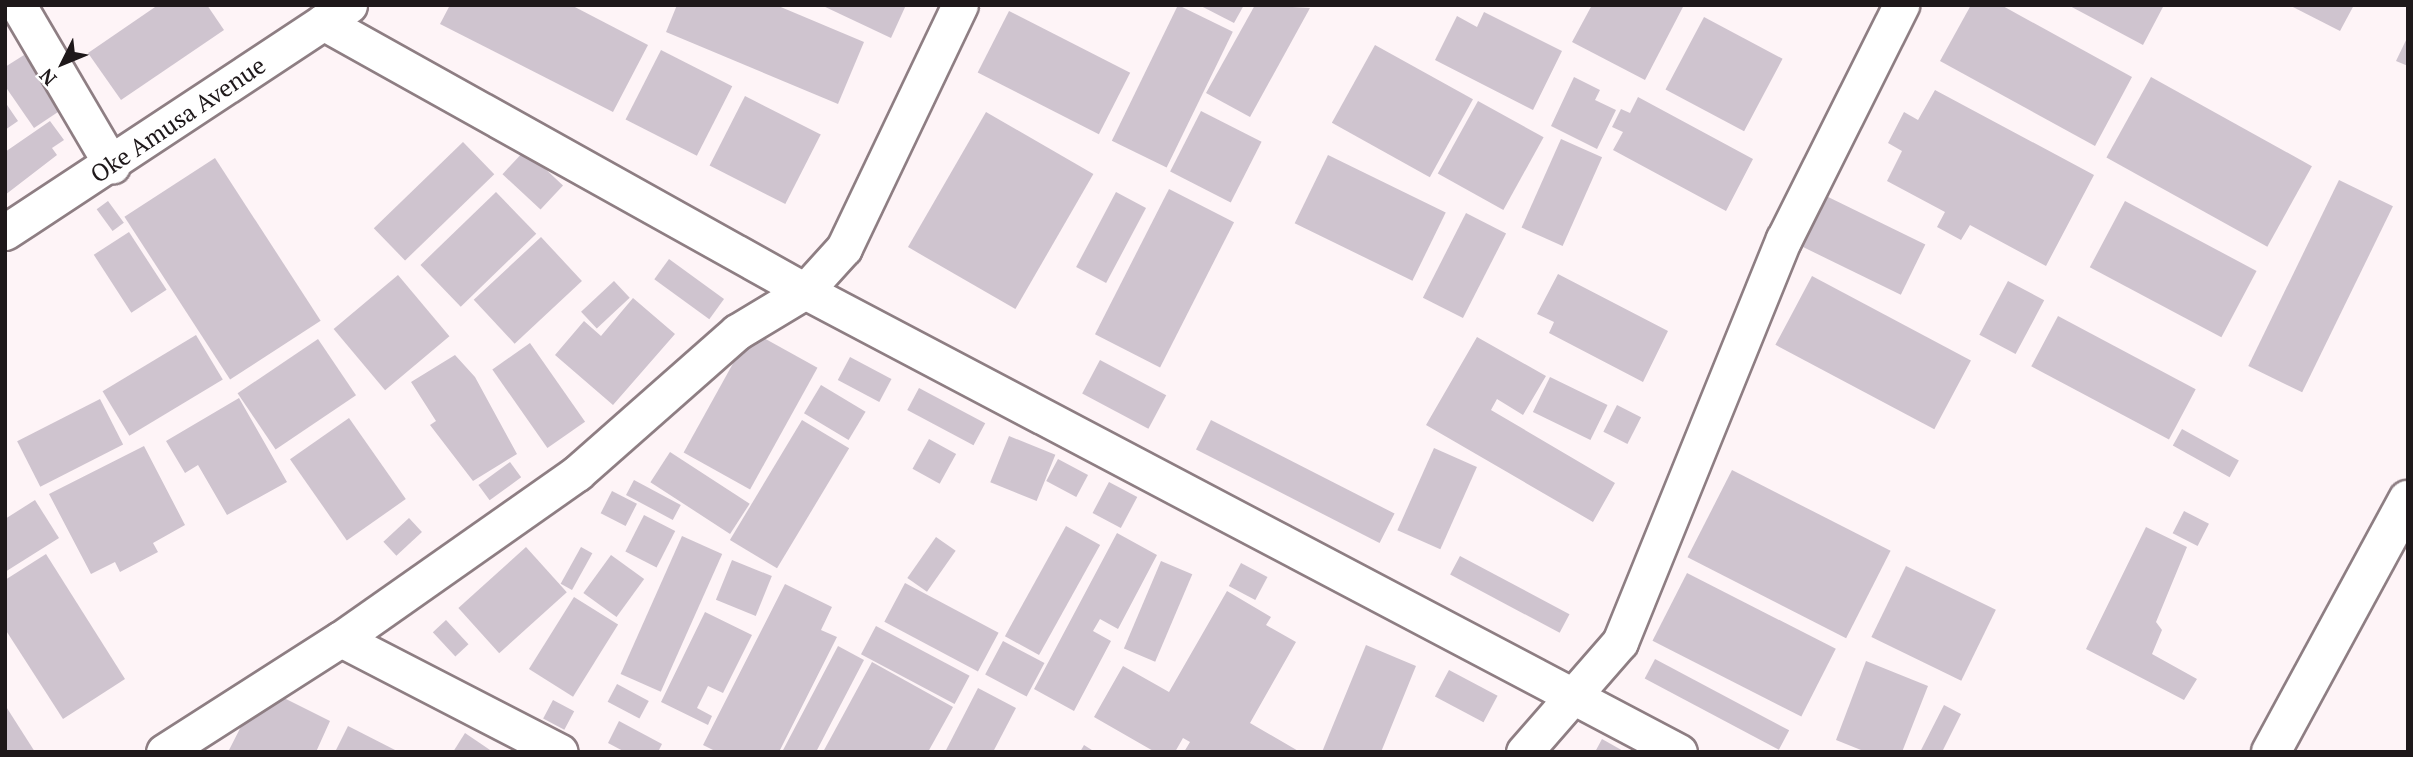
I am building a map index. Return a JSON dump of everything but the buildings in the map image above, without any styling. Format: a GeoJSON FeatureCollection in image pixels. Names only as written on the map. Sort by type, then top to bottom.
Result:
{"type":"FeatureCollection","features":[{"type":"Feature","properties":{"kind":"street"},"geometry":{"type":"LineString","coordinates":[[18,5],[112,165]]}},
{"type":"Feature","properties":{"kind":"street"},"geometry":{"type":"LineString","coordinates":[[164,752],[341,639],[577,473],[737,332],[804,291],[844,248],[960,5]]}},
{"type":"Feature","properties":{"kind":"street"},"geometry":{"type":"LineString","coordinates":[[1524,752],[1620,642],[1784,239],[1901,5]]}},
{"type":"Feature","properties":{"kind":"street"},"geometry":{"type":"LineString","coordinates":[[336,14],[804,291],[1573,699],[1679,752]]}},
{"type":"Feature","properties":{"kind":"street","name":"Oke Amusa Avenue"},"geometry":{"type":"LineString","coordinates":[[5,232],[112,165],[336,14]]}},
{"type":"Feature","properties":{"kind":"street"},"geometry":{"type":"LineString","coordinates":[[2271,752],[2408,500]]}},
{"type":"Feature","properties":{"kind":"street"},"geometry":{"type":"LineString","coordinates":[[341,639],[561,752]]}}]}
